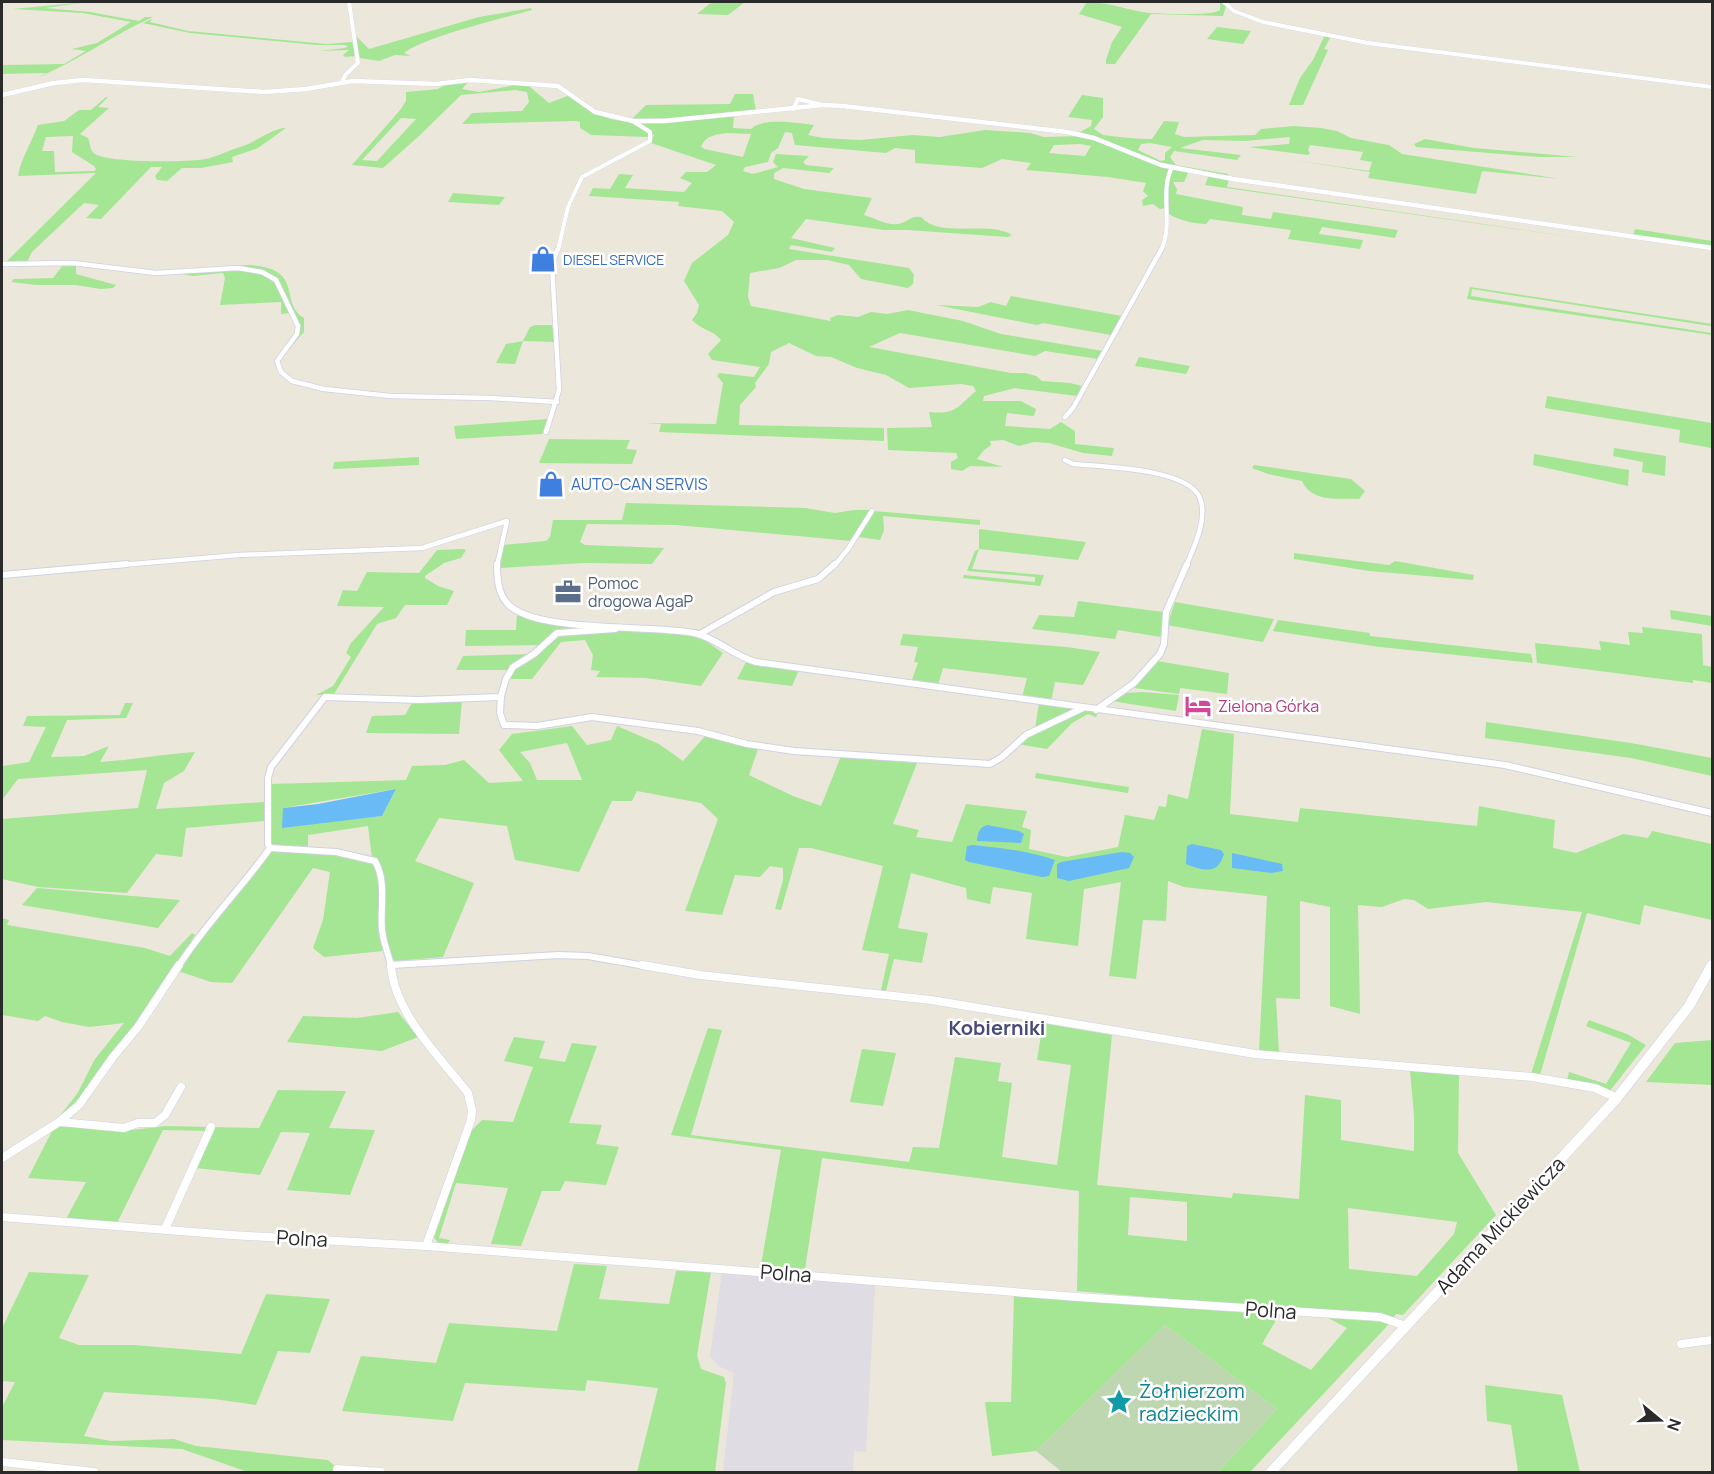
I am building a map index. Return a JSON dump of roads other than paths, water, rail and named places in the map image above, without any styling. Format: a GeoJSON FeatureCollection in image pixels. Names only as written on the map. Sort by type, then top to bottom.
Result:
{"type":"FeatureCollection","features":[{"type":"Feature","properties":{"kind":"street"},"geometry":{"type":"LineString","coordinates":[[342,82],[346,74],[358,63],[349,2]]}},
{"type":"Feature","properties":{"kind":"street"},"geometry":{"type":"LineString","coordinates":[[1224,2],[1234,11],[1263,22],[1368,43],[1713,87]]}},
{"type":"Feature","properties":{"kind":"street"},"geometry":{"type":"LineString","coordinates":[[2,95],[54,83],[84,80],[152,82],[255,92],[306,89],[342,82],[392,81],[436,84],[470,80],[554,85],[561,87],[595,111],[633,121],[664,121],[824,105]]}},
{"type":"Feature","properties":{"kind":"street"},"geometry":{"type":"LineString","coordinates":[[793,109],[798,99],[824,105],[1075,133],[1172,167],[1247,181],[1713,248]]}},
{"type":"Feature","properties":{"kind":"street"},"geometry":{"type":"LineString","coordinates":[[546,432],[557,402],[559,360],[553,302],[552,261],[562,239],[568,207],[580,179],[650,141],[650,132],[633,121]]}},
{"type":"Feature","properties":{"kind":"street"},"geometry":{"type":"LineString","coordinates":[[1065,417],[1073,408],[1163,246],[1167,219],[1166,175],[1172,167]]}},
{"type":"Feature","properties":{"kind":"street"},"geometry":{"type":"LineString","coordinates":[[2,264],[73,263],[162,273],[228,268],[254,270],[276,280],[298,326],[297,334],[278,361],[281,372],[292,381],[381,395],[518,398],[557,402]]}},
{"type":"Feature","properties":{"kind":"street"},"geometry":{"type":"LineString","coordinates":[[1065,460],[1073,464],[1155,474],[1185,483],[1193,488],[1202,504],[1203,513],[1190,555],[1166,613],[1163,648],[1142,675],[1125,691],[1103,703],[1096,710]]}},
{"type":"Feature","properties":{"kind":"street"},"geometry":{"type":"LineString","coordinates":[[699,634],[774,592],[818,579],[834,566],[848,549],[872,511]]}},
{"type":"Feature","properties":{"kind":"street"},"geometry":{"type":"LineString","coordinates":[[2,575],[239,555],[422,548],[507,521],[497,573],[498,586],[509,606],[519,612],[551,620],[699,634],[735,657],[747,660],[1505,765],[1713,813]]}},
{"type":"Feature","properties":{"kind":"street"},"geometry":{"type":"LineString","coordinates":[[636,627],[557,633],[549,638],[533,656],[512,668],[501,697],[504,725],[537,726],[592,717],[698,731],[738,742],[794,751],[990,764],[1002,757],[1026,735],[1083,708]]}},
{"type":"Feature","properties":{"kind":"street"},"geometry":{"type":"LineString","coordinates":[[270,848],[268,844],[268,778],[271,767],[325,697],[418,700],[501,697]]}},
{"type":"Feature","properties":{"kind":"street"},"geometry":{"type":"LineString","coordinates":[[270,848],[336,852],[375,861],[379,868],[382,892],[382,931],[391,965],[392,983],[402,1008],[468,1093],[472,1110],[471,1121],[426,1246]]}},
{"type":"Feature","properties":{"kind":"street"},"geometry":{"type":"LineString","coordinates":[[2,1158],[59,1122],[87,1095],[112,1057],[138,1028],[197,937],[251,875],[270,848]]}},
{"type":"Feature","properties":{"kind":"street"},"geometry":{"type":"LineString","coordinates":[[391,965],[558,955],[597,957],[700,975],[931,1000],[1255,1054],[1532,1077],[1595,1088],[1617,1098]]}},
{"type":"Feature","properties":{"kind":"street","name":"Adama Mickiewicza"},"geometry":{"type":"LineString","coordinates":[[1271,1473],[1617,1098],[1689,1006],[1713,965]]}},
{"type":"Feature","properties":{"kind":"street"},"geometry":{"type":"LineString","coordinates":[[59,1122],[124,1128],[138,1123],[155,1123],[165,1115],[181,1087]]}},
{"type":"Feature","properties":{"kind":"street"},"geometry":{"type":"LineString","coordinates":[[165,1229],[211,1127]]}},
{"type":"Feature","properties":{"kind":"street","name":"Polna"},"geometry":{"type":"LineString","coordinates":[[2,1217],[426,1246],[1078,1297],[1380,1317],[1406,1326]]}},
{"type":"Feature","properties":{"kind":"street"},"geometry":{"type":"LineString","coordinates":[[1681,1344],[1713,1340]]}},
{"type":"Feature","properties":{"kind":"street"},"geometry":{"type":"LineString","coordinates":[[2,1462],[94,1473]]}},
{"type":"Feature","properties":{"kind":"street"},"geometry":{"type":"LineString","coordinates":[[337,1470],[381,1473]]}},
{"type":"Feature","properties":{"kind":"water"},"geometry":{"type":"Polygon","coordinates":[[[396,789],[382,816],[282,828],[283,808],[318,804],[396,789]]]}},
{"type":"Feature","properties":{"kind":"water"},"geometry":{"type":"Polygon","coordinates":[[[987,825],[1019,831],[1024,834],[1021,843],[977,841],[979,831],[987,825]]]}},
{"type":"Feature","properties":{"kind":"water"},"geometry":{"type":"Polygon","coordinates":[[[1192,844],[1221,850],[1224,854],[1221,861],[1210,870],[1186,864],[1187,846],[1192,844]]]}},
{"type":"Feature","properties":{"kind":"water"},"geometry":{"type":"Polygon","coordinates":[[[967,846],[1025,852],[1055,860],[1049,876],[1042,877],[969,862],[965,860],[967,846]]]}},
{"type":"Feature","properties":{"kind":"water"},"geometry":{"type":"Polygon","coordinates":[[[1122,852],[1130,853],[1134,857],[1129,868],[1069,881],[1057,878],[1057,864],[1061,862],[1122,852]]]}},
{"type":"Feature","properties":{"kind":"water"},"geometry":{"type":"Polygon","coordinates":[[[1232,853],[1282,864],[1283,871],[1271,873],[1232,868],[1232,853]]]}},
{"type":"Feature","properties":{"kind":"place","name":"DIESEL SERVICE"},"geometry":{"type":"Point","coordinates":[543,259]}},
{"type":"Feature","properties":{"kind":"place","name":"AUTO-CAN SERVIS"},"geometry":{"type":"Point","coordinates":[551,484]}},
{"type":"Feature","properties":{"kind":"place","name":"Pomoc drogowa AgaP"},"geometry":{"type":"Point","coordinates":[568,592]}},
{"type":"Feature","properties":{"kind":"place","name":"Zielona Górka"},"geometry":{"type":"Point","coordinates":[1198,706]}},
{"type":"Feature","properties":{"kind":"place","name":"Żołnierzom radzieckim"},"geometry":{"type":"Point","coordinates":[1119,1402]}},
{"type":"Feature","properties":{"kind":"district","name":"Kobierniki"},"geometry":{"type":"Point","coordinates":[997,1027]}}]}
